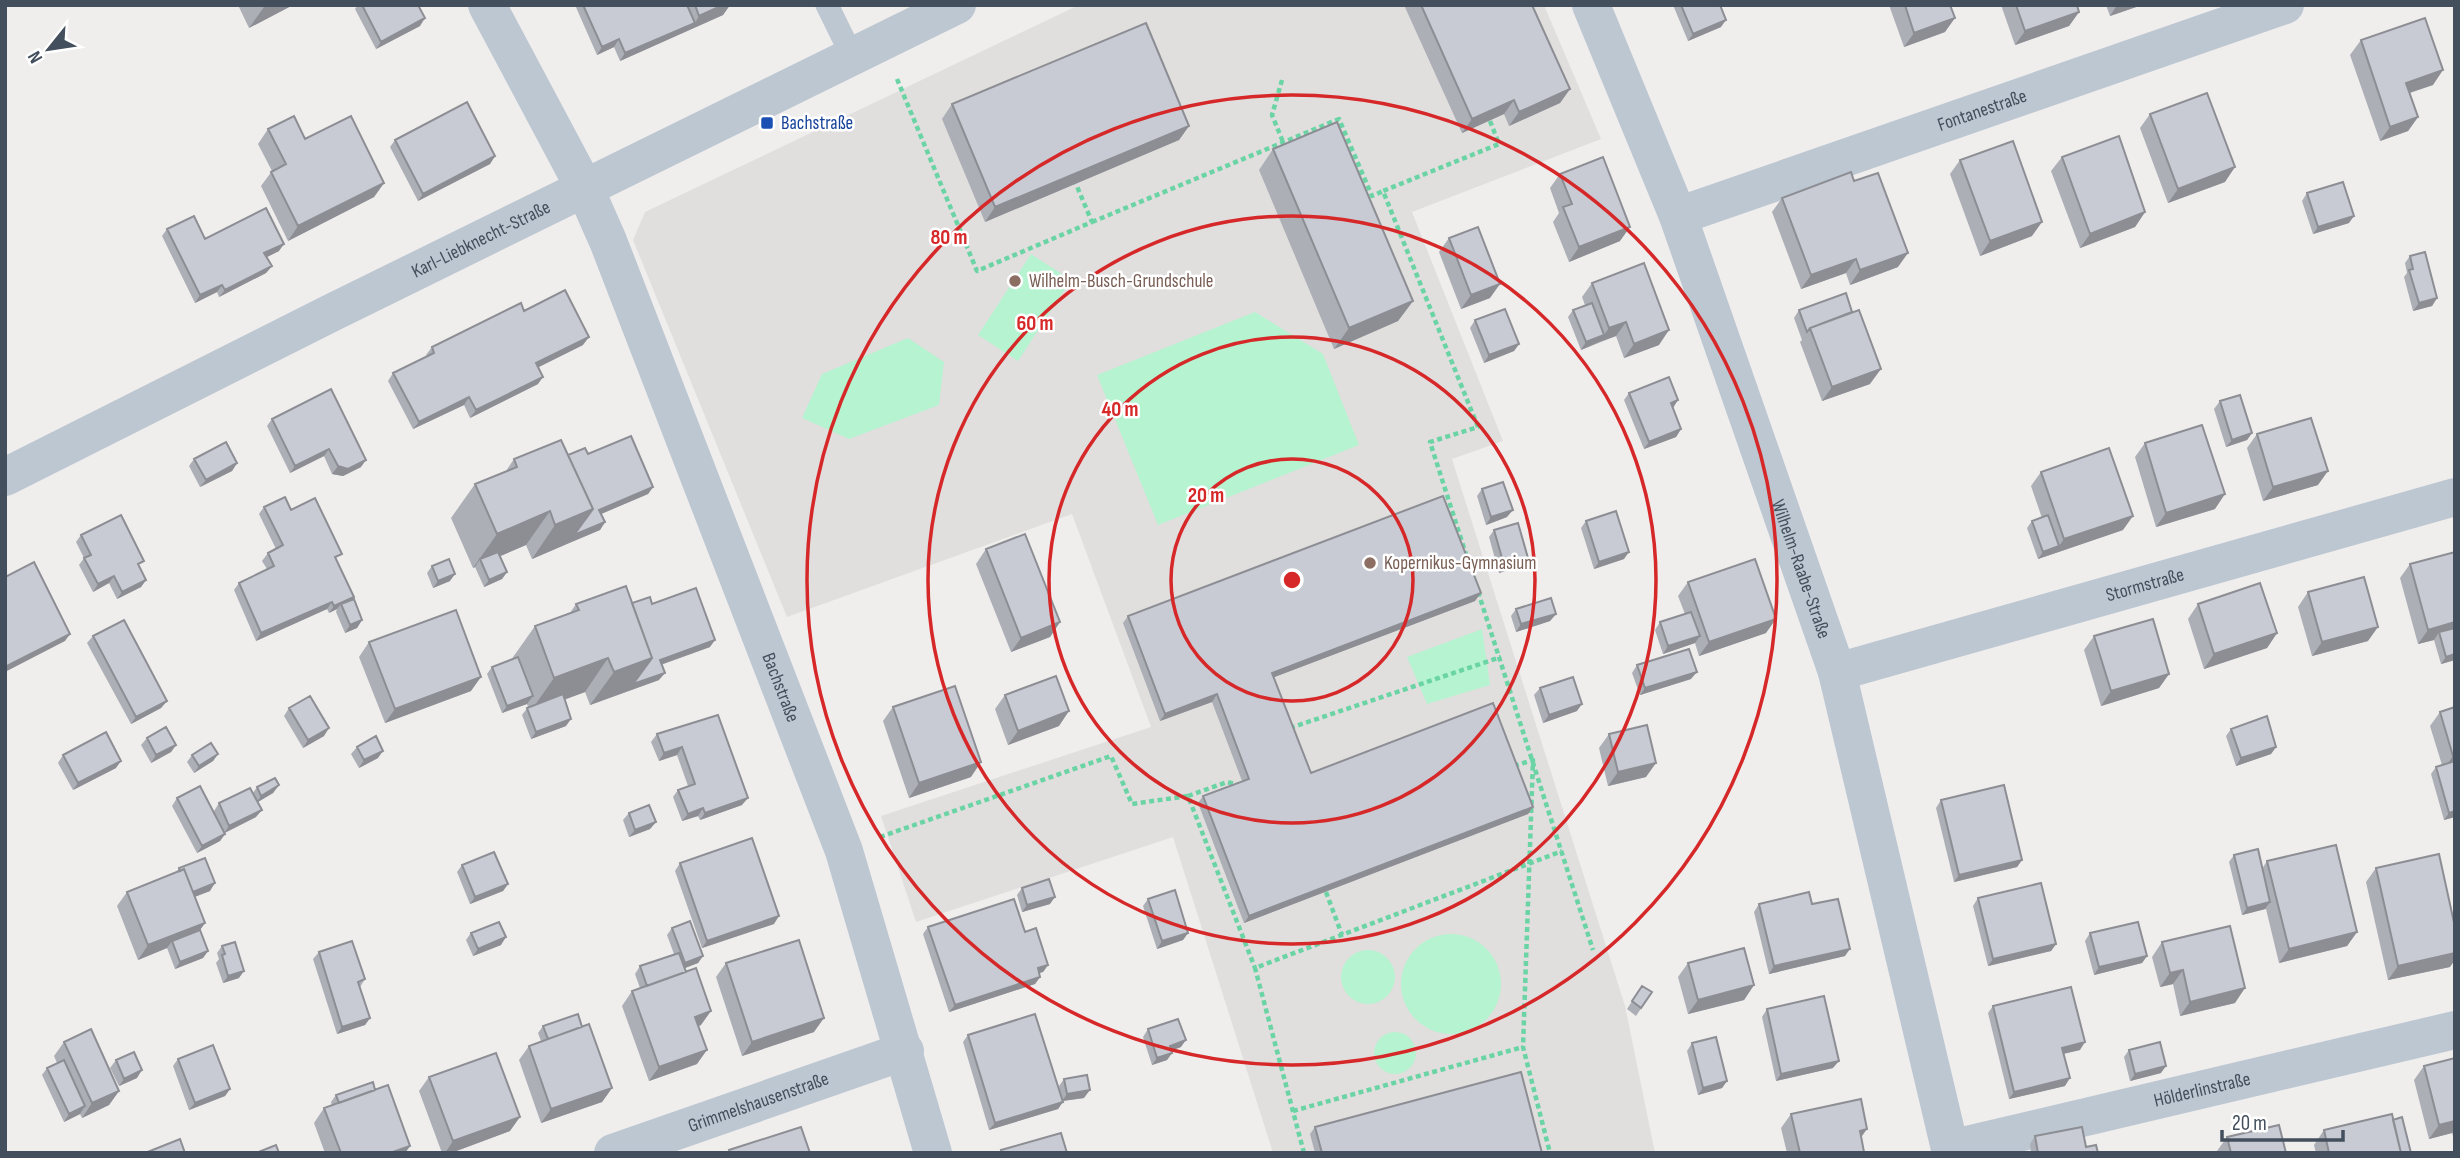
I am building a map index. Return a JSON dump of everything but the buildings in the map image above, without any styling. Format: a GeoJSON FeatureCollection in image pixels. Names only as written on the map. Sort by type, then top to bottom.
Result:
{"type":"FeatureCollection","features":[{"type":"Feature","properties":{"kind":"street","name":"Bachstraße"},"geometry":{"type":"LineString","coordinates":[[487,5],[585,189],[608,241],[844,851],[933,1153]]}},
{"type":"Feature","properties":{"kind":"street","name":"Karl-Liebknecht-Straße"},"geometry":{"type":"LineString","coordinates":[[5,477],[957,5]]}},
{"type":"Feature","properties":{"kind":"street","name":"Wilhelm-Raabe-Straße"},"geometry":{"type":"LineString","coordinates":[[1591,5],[1678,215],[1837,672],[1950,1151]]}},
{"type":"Feature","properties":{"kind":"street","name":"Fontanestraße"},"geometry":{"type":"LineString","coordinates":[[1678,215],[2285,5]]}},
{"type":"Feature","properties":{"kind":"street","name":"Stormstraße"},"geometry":{"type":"LineString","coordinates":[[1837,672],[2455,497]]}},
{"type":"Feature","properties":{"kind":"street","name":"Hölderlinstraße"},"geometry":{"type":"LineString","coordinates":[[1950,1151],[2455,1030]]}},
{"type":"Feature","properties":{"kind":"street","name":"Grimmelshausenstraße"},"geometry":{"type":"LineString","coordinates":[[613,1153],[905,1051]]}},
{"type":"Feature","properties":{"kind":"lane"},"geometry":{"type":"LineString","coordinates":[[827,5],[853,58]]}},
{"type":"Feature","properties":{"kind":"path"},"geometry":{"type":"LineString","coordinates":[[897,79],[977,271],[1339,119],[1372,196],[1499,144],[1490,121]]}},
{"type":"Feature","properties":{"kind":"path"},"geometry":{"type":"LineString","coordinates":[[1282,80],[1272,116],[1283,142]]}},
{"type":"Feature","properties":{"kind":"path"},"geometry":{"type":"LineString","coordinates":[[1076,184],[1092,222]]}},
{"type":"Feature","properties":{"kind":"path"},"geometry":{"type":"LineString","coordinates":[[1383,191],[1478,428],[1430,442],[1593,950]]}},
{"type":"Feature","properties":{"kind":"path"},"geometry":{"type":"LineString","coordinates":[[1458,556],[1468,554]]}},
{"type":"Feature","properties":{"kind":"path"},"geometry":{"type":"LineString","coordinates":[[1286,730],[1501,657]]}},
{"type":"Feature","properties":{"kind":"path"},"geometry":{"type":"LineString","coordinates":[[844,851],[1111,756],[1132,804],[1188,796],[1227,782],[1244,786]]}},
{"type":"Feature","properties":{"kind":"path"},"geometry":{"type":"LineString","coordinates":[[1510,767],[1533,760]]}},
{"type":"Feature","properties":{"kind":"path"},"geometry":{"type":"LineString","coordinates":[[1533,760],[1523,1047],[1550,1153]]}},
{"type":"Feature","properties":{"kind":"path"},"geometry":{"type":"LineString","coordinates":[[1188,796],[1255,968],[1304,1153]]}},
{"type":"Feature","properties":{"kind":"path"},"geometry":{"type":"LineString","coordinates":[[1255,968],[1562,851]]}},
{"type":"Feature","properties":{"kind":"path"},"geometry":{"type":"LineString","coordinates":[[1326,892],[1342,935]]}},
{"type":"Feature","properties":{"kind":"path"},"geometry":{"type":"LineString","coordinates":[[1293,1111],[1523,1047]]}},
{"type":"Feature","properties":{"kind":"shaded area"},"geometry":{"type":"Polygon","coordinates":[[[1079,5],[1544,5],[1601,139],[1412,212],[1503,441],[1452,459],[1625,1006],[1655,1153],[1273,1153],[1173,837],[916,922],[881,816],[1151,727],[1072,514],[787,617],[633,240],[645,212],[1079,5]]]}},
{"type":"Feature","properties":{"kind":"green space"},"geometry":{"type":"Polygon","coordinates":[[[1031,254],[1071,280],[1018,361],[978,335],[1031,254]]]}},
{"type":"Feature","properties":{"kind":"green space"},"geometry":{"type":"Polygon","coordinates":[[[1255,312],[1323,354],[1359,445],[1158,525],[1097,375],[1255,312]]]}},
{"type":"Feature","properties":{"kind":"green space"},"geometry":{"type":"Polygon","coordinates":[[[908,338],[944,362],[939,405],[849,439],[802,418],[822,374],[908,338]]]}},
{"type":"Feature","properties":{"kind":"green space"},"geometry":{"type":"Polygon","coordinates":[[[1482,629],[1490,685],[1427,704],[1407,657],[1482,629]]]}},
{"type":"Feature","properties":{"kind":"green space"},"geometry":{"type":"Polygon","coordinates":[[[1451,934],[1470,938],[1486,949],[1497,965],[1501,984],[1497,1003],[1486,1019],[1470,1030],[1451,1034],[1432,1030],[1416,1019],[1405,1003],[1401,984],[1405,965],[1416,949],[1432,938],[1451,934]]]}},
{"type":"Feature","properties":{"kind":"green space"},"geometry":{"type":"Polygon","coordinates":[[[1368,950],[1387,958],[1395,977],[1387,996],[1368,1004],[1349,996],[1341,977],[1349,958],[1368,950]]]}},
{"type":"Feature","properties":{"kind":"green space"},"geometry":{"type":"Polygon","coordinates":[[[1395,1032],[1410,1038],[1416,1053],[1410,1068],[1395,1074],[1380,1068],[1374,1053],[1380,1038],[1395,1032]]]}},
{"type":"Feature","properties":{"kind":"place","name":"Bachstraße"},"geometry":{"type":"Point","coordinates":[767,123]}},
{"type":"Feature","properties":{"kind":"place","name":"Wilhelm-Busch-Grundschule"},"geometry":{"type":"Point","coordinates":[1015,281]}},
{"type":"Feature","properties":{"kind":"place","name":"Kopernikus-Gymnasium"},"geometry":{"type":"Point","coordinates":[1370,563]}}]}
